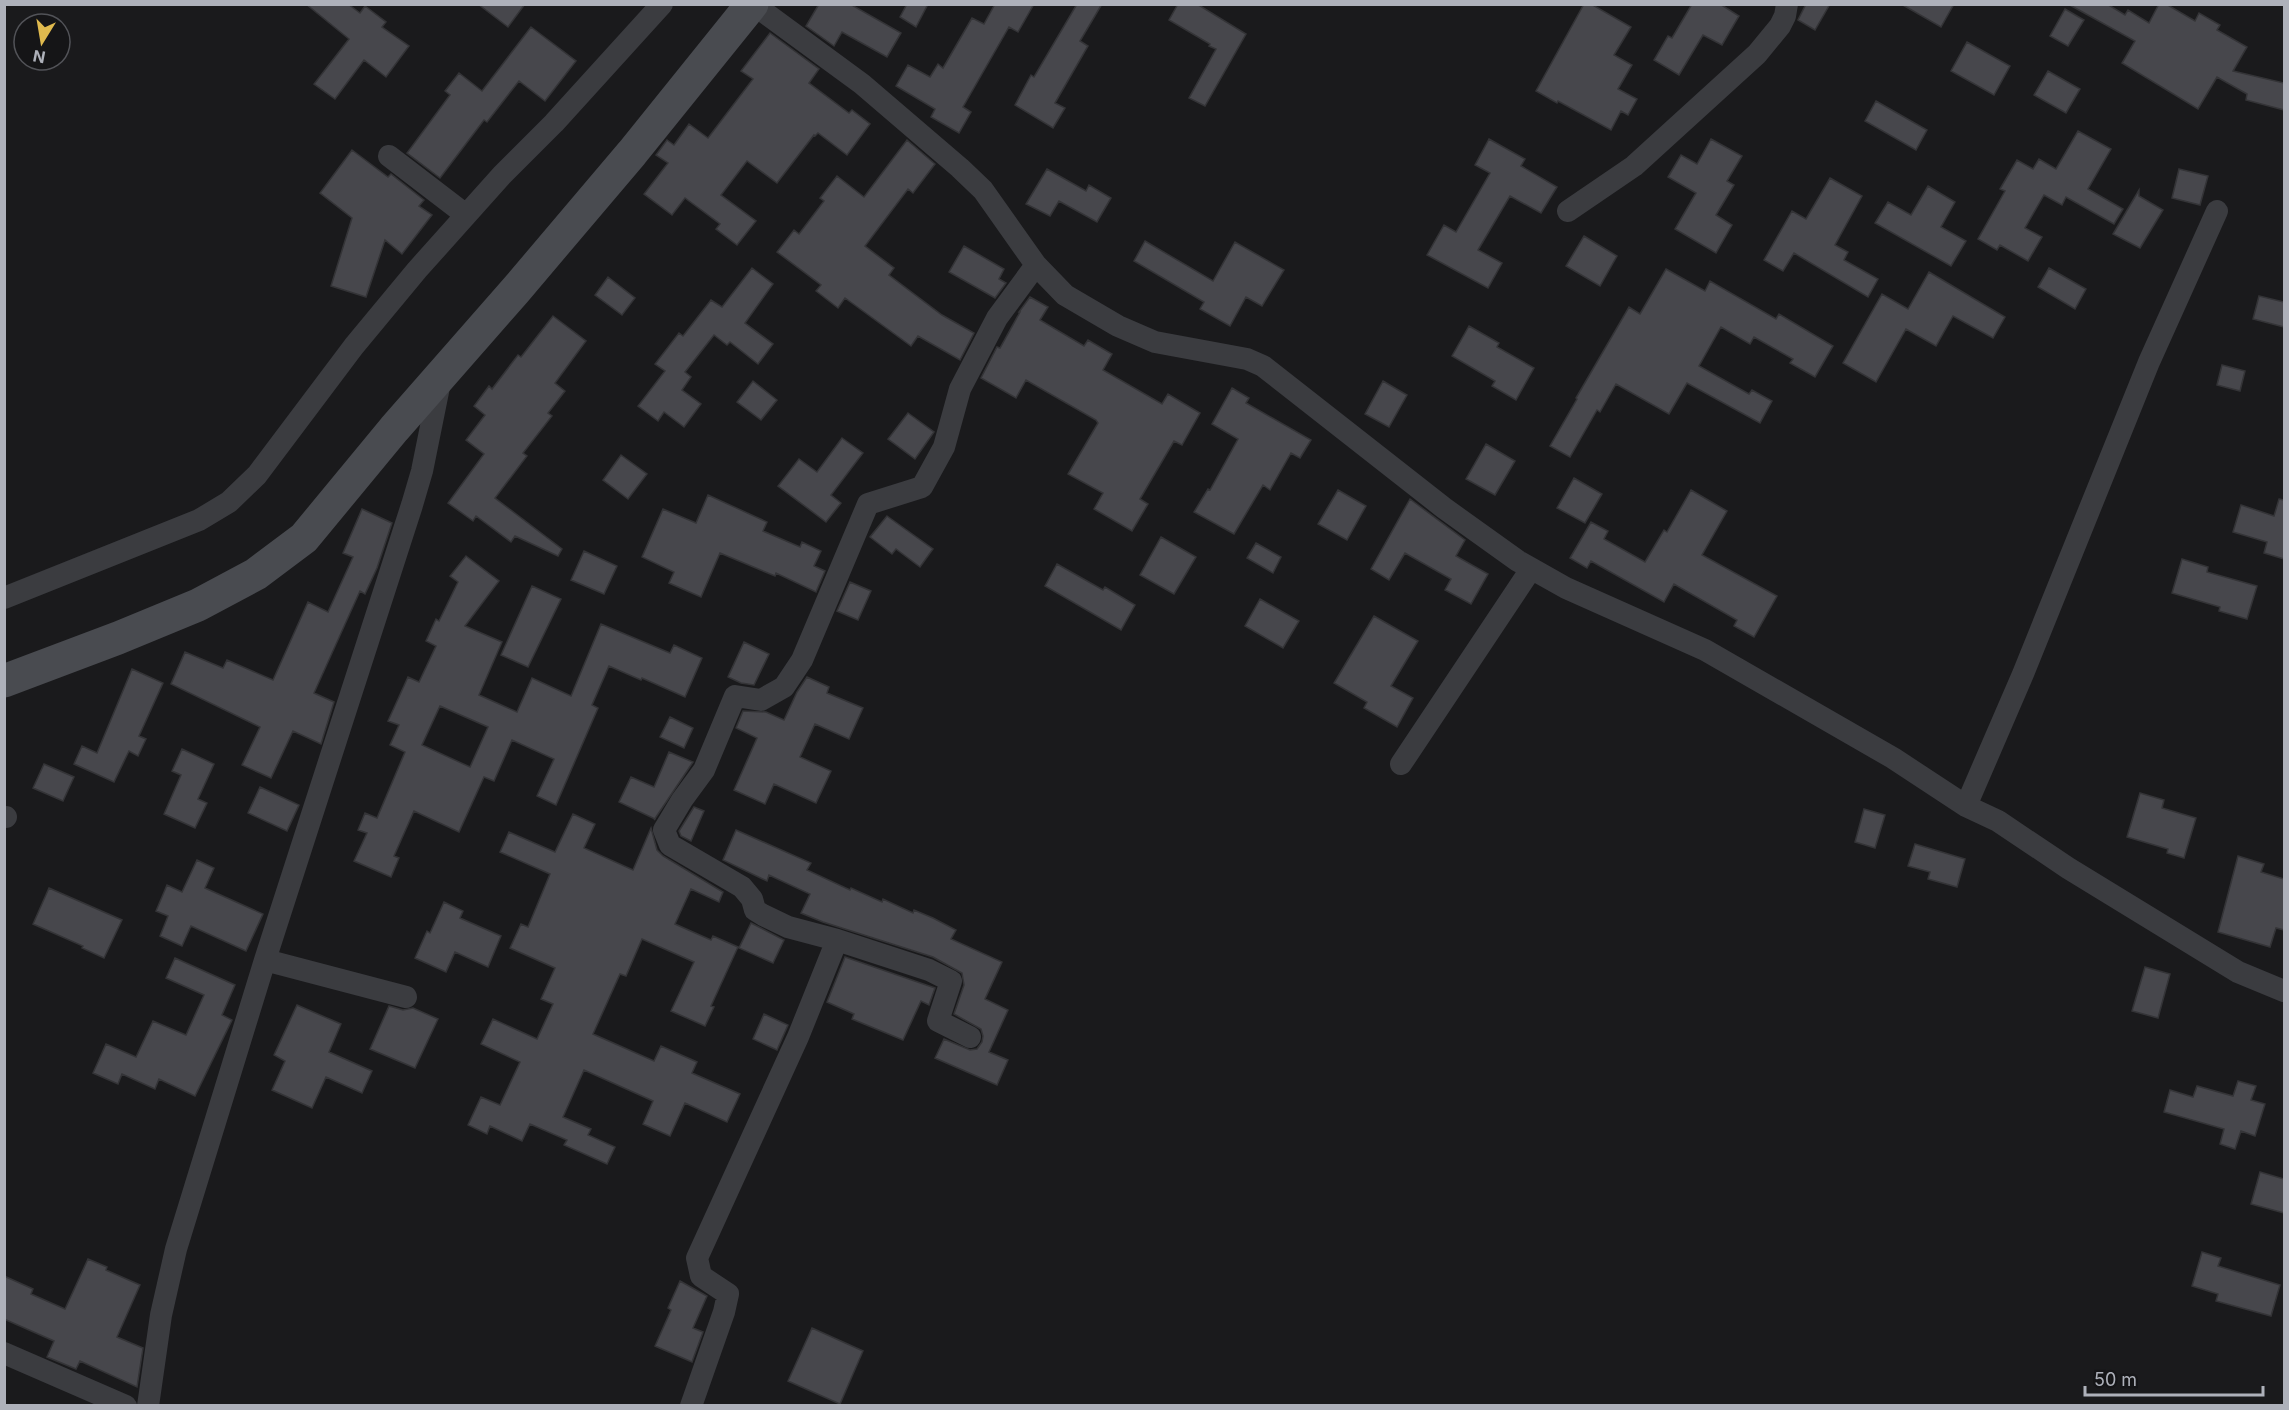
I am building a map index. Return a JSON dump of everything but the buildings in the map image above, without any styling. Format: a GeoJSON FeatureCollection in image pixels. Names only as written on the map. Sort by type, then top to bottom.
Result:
{"type":"FeatureCollection","features":[{"type":"Feature","properties":{"kind":"main road"},"geometry":{"type":"LineString","coordinates":[[4,681],[198,605],[256,574],[304,538],[394,429],[625,162],[753,4]]}},
{"type":"Feature","properties":{"kind":"street"},"geometry":{"type":"LineString","coordinates":[[4,598],[199,520],[228,502],[257,475],[354,346],[466,214],[554,123],[662,4]]}},
{"type":"Feature","properties":{"kind":"street"},"geometry":{"type":"LineString","coordinates":[[753,4],[862,84],[960,168],[983,190],[1036,265],[1065,295],[1118,326],[1155,342],[1247,359],[1263,366],[1444,508],[1531,569],[1566,588],[1705,650],[1893,758],[1966,806],[1998,821],[2068,868],[2238,972],[2284,991]]}},
{"type":"Feature","properties":{"kind":"street"},"geometry":{"type":"LineString","coordinates":[[1568,211],[1634,166],[1757,54],[1780,26],[1787,4]]}},
{"type":"Feature","properties":{"kind":"street"},"geometry":{"type":"LineString","coordinates":[[388,156],[466,214]]}},
{"type":"Feature","properties":{"kind":"street"},"geometry":{"type":"LineString","coordinates":[[1966,806],[2023,674],[2149,362],[2217,211]]}},
{"type":"Feature","properties":{"kind":"street"},"geometry":{"type":"LineString","coordinates":[[970,1037],[938,1021],[951,981],[930,970],[788,927],[763,915],[755,910],[752,899],[742,887],[670,845],[664,830],[704,770],[735,696],[761,700],[784,687],[802,660],[868,504],[922,487],[944,447],[960,389],[997,318],[1036,265]]}},
{"type":"Feature","properties":{"kind":"street"},"geometry":{"type":"LineString","coordinates":[[148,1406],[161,1316],[176,1248],[265,960],[416,494],[442,376]]}},
{"type":"Feature","properties":{"kind":"street"},"geometry":{"type":"LineString","coordinates":[[1401,764],[1531,569]]}},
{"type":"Feature","properties":{"kind":"street"},"geometry":{"type":"LineString","coordinates":[[691,1406],[724,1312],[728,1294],[701,1276],[696,1258],[798,1037],[837,940]]}},
{"type":"Feature","properties":{"kind":"street"},"geometry":{"type":"LineString","coordinates":[[265,960],[406,997]]}},
{"type":"Feature","properties":{"kind":"street"},"geometry":{"type":"LineString","coordinates":[[4,1353],[126,1406]]}}]}
